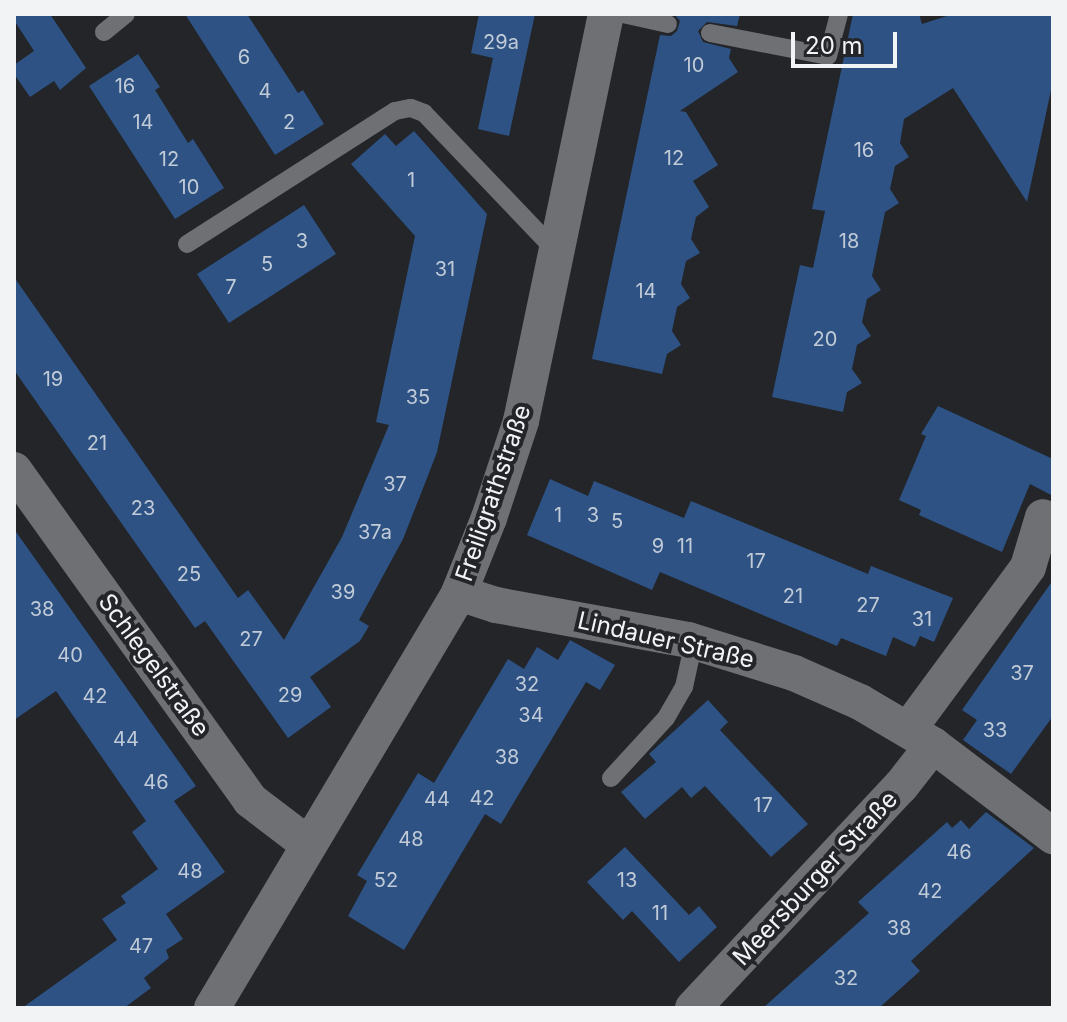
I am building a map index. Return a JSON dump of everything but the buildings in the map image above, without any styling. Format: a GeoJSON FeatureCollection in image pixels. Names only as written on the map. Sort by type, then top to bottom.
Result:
{"type":"FeatureCollection","features":[{"type":"Feature","properties":{"kind":"street","name":"Freiligrathstraße"},"geometry":{"type":"LineString","coordinates":[[212,1008],[459,593],[489,518],[521,421],[554,249],[606,14]]}},
{"type":"Feature","properties":{"kind":"street","name":"Schlegelstraße"},"geometry":{"type":"LineString","coordinates":[[14,470],[250,800],[309,845]]}},
{"type":"Feature","properties":{"kind":"street"},"geometry":{"type":"LineString","coordinates":[[921,738],[1028,567],[1043,517]]}},
{"type":"Feature","properties":{"kind":"street","name":"Lindauer Straße"},"geometry":{"type":"LineString","coordinates":[[459,593],[496,605],[694,641],[794,673],[860,702],[921,738],[1053,836]]}},
{"type":"Feature","properties":{"kind":"street","name":"Meersburger Straße"},"geometry":{"type":"LineString","coordinates":[[693,1008],[901,786],[921,738]]}},
{"type":"Feature","properties":{"kind":"lane"},"geometry":{"type":"LineString","coordinates":[[104,32],[126,14]]}},
{"type":"Feature","properties":{"kind":"lane"},"geometry":{"type":"LineString","coordinates":[[623,14],[668,24]]}},
{"type":"Feature","properties":{"kind":"lane"},"geometry":{"type":"LineString","coordinates":[[710,33],[828,56],[839,14]]}},
{"type":"Feature","properties":{"kind":"lane"},"geometry":{"type":"LineString","coordinates":[[187,244],[395,111],[411,108],[424,113],[554,249]]}},
{"type":"Feature","properties":{"kind":"lane"},"geometry":{"type":"LineString","coordinates":[[611,778],[666,718],[684,687],[694,641]]}}]}
